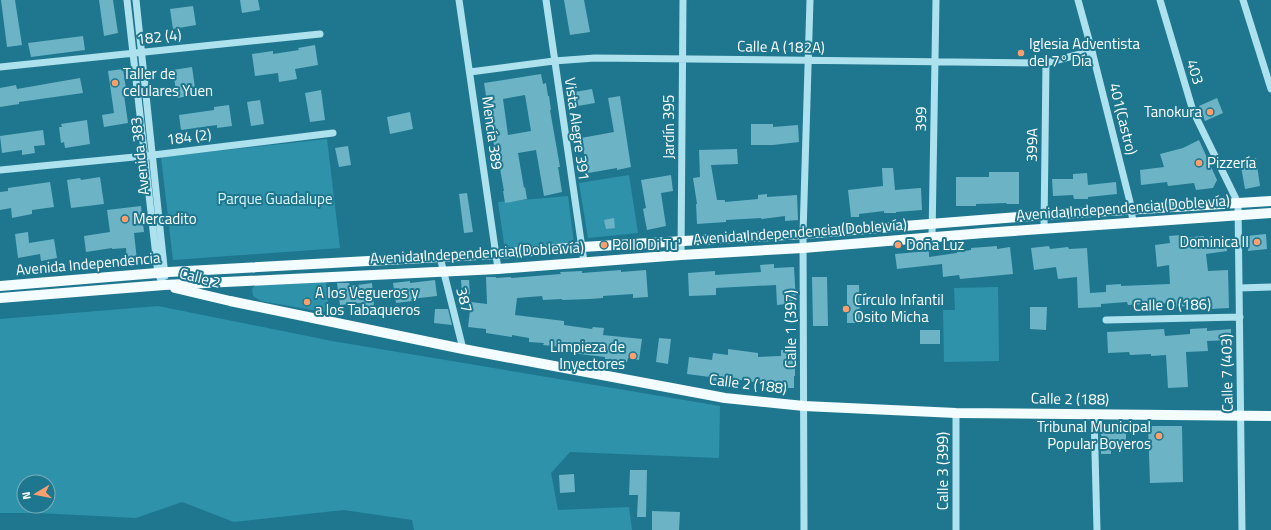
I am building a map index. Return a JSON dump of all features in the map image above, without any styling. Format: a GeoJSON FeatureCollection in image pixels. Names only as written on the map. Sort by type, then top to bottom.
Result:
{"type":"FeatureCollection","features":[{"type":"Feature","properties":{"kind":"main road","name":"Avenida Independencia (Doble vía)"},"geometry":{"type":"LineString","coordinates":[[179,272],[681,242],[1044,215],[1271,201]]}},
{"type":"Feature","properties":{"kind":"main road","name":"Avenida Independencia (Doble vía)"},"geometry":{"type":"LineString","coordinates":[[164,285],[498,269],[681,255],[803,248],[1044,228],[1271,213]]}},
{"type":"Feature","properties":{"kind":"main road","name":"Avenida Independencia"},"geometry":{"type":"LineString","coordinates":[[0,286],[179,272]]}},
{"type":"Feature","properties":{"kind":"main road","name":"Avenida Independencia"},"geometry":{"type":"LineString","coordinates":[[0,298],[164,285]]}},
{"type":"Feature","properties":{"kind":"main road","name":"Calle 2"},"geometry":{"type":"LineString","coordinates":[[164,285],[230,301]]}},
{"type":"Feature","properties":{"kind":"main road","name":"Calle 2 (188)"},"geometry":{"type":"LineString","coordinates":[[230,301],[463,349],[725,398],[804,406],[956,413],[1271,416]]}},
{"type":"Feature","properties":{"kind":"street","name":"Avenida 383"},"geometry":{"type":"LineString","coordinates":[[127,0],[144,156],[164,285]]}},
{"type":"Feature","properties":{"kind":"street","name":"Avenida 383"},"geometry":{"type":"LineString","coordinates":[[136,0],[153,154],[161,273]]}},
{"type":"Feature","properties":{"kind":"street","name":"Mencía 389"},"geometry":{"type":"LineString","coordinates":[[460,0],[498,269]]}},
{"type":"Feature","properties":{"kind":"street","name":"Vista Alegre 391"},"geometry":{"type":"LineString","coordinates":[[546,0],[584,262]]}},
{"type":"Feature","properties":{"kind":"street","name":"Jardín 395"},"geometry":{"type":"LineString","coordinates":[[681,255],[683,0]]}},
{"type":"Feature","properties":{"kind":"street"},"geometry":{"type":"LineString","coordinates":[[803,234],[810,0]]}},
{"type":"Feature","properties":{"kind":"street","name":"399"},"geometry":{"type":"LineString","coordinates":[[932,238],[936,0]]}},
{"type":"Feature","properties":{"kind":"street","name":"401(Castro)"},"geometry":{"type":"LineString","coordinates":[[1078,0],[1092,51],[1133,222]]}},
{"type":"Feature","properties":{"kind":"street","name":"403"},"geometry":{"type":"LineString","coordinates":[[1160,0],[1193,111],[1238,203],[1238,216]]}},
{"type":"Feature","properties":{"kind":"street"},"geometry":{"type":"LineString","coordinates":[[1243,0],[1271,89]]}},
{"type":"Feature","properties":{"kind":"street","name":"182 (4)"},"geometry":{"type":"LineString","coordinates":[[0,67],[320,34]]}},
{"type":"Feature","properties":{"kind":"street","name":"Calle A (182A)"},"geometry":{"type":"LineString","coordinates":[[470,72],[554,61],[595,58],[1046,63],[1092,51]]}},
{"type":"Feature","properties":{"kind":"street","name":"399A"},"geometry":{"type":"LineString","coordinates":[[1044,228],[1046,63]]}},
{"type":"Feature","properties":{"kind":"street","name":"184 (2)"},"geometry":{"type":"LineString","coordinates":[[0,170],[144,156],[333,133]]}},
{"type":"Feature","properties":{"kind":"street","name":"Calle 7 (403)"},"geometry":{"type":"LineString","coordinates":[[1238,216],[1242,530]]}},
{"type":"Feature","properties":{"kind":"street","name":"Calle 1 (397)"},"geometry":{"type":"LineString","coordinates":[[803,234],[804,530]]}},
{"type":"Feature","properties":{"kind":"street","name":"387"},"geometry":{"type":"LineString","coordinates":[[440,257],[463,349]]}},
{"type":"Feature","properties":{"kind":"street"},"geometry":{"type":"LineString","coordinates":[[1239,288],[1271,287]]}},
{"type":"Feature","properties":{"kind":"street","name":"Calle 0 (186)"},"geometry":{"type":"LineString","coordinates":[[1106,320],[1240,317]]}},
{"type":"Feature","properties":{"kind":"street","name":"Calle 3 (399)"},"geometry":{"type":"LineString","coordinates":[[956,413],[956,530]]}},
{"type":"Feature","properties":{"kind":"street"},"geometry":{"type":"LineString","coordinates":[[1094,414],[1096,530]]}},
{"type":"Feature","properties":{"kind":"green space","name":"Parque Guadalupe"},"geometry":{"type":"Polygon","coordinates":[[[327,139],[340,248],[173,260],[161,157],[327,139]]]}},
{"type":"Feature","properties":{"kind":"green space"},"geometry":{"type":"Polygon","coordinates":[[[629,175],[638,233],[588,238],[579,183],[629,175]]]}},
{"type":"Feature","properties":{"kind":"green space"},"geometry":{"type":"Polygon","coordinates":[[[568,196],[574,243],[505,250],[498,202],[568,196]]]}},
{"type":"Feature","properties":{"kind":"green space"},"geometry":{"type":"Polygon","coordinates":[[[326,281],[329,313],[261,301],[253,296],[252,289],[256,284],[326,281]]]}},
{"type":"Feature","properties":{"kind":"green space"},"geometry":{"type":"Polygon","coordinates":[[[998,287],[999,361],[944,362],[943,310],[955,310],[954,288],[998,287]]]}},
{"type":"Feature","properties":{"kind":"green space"},"geometry":{"type":"Polygon","coordinates":[[[158,306],[332,341],[720,406],[719,458],[570,452],[551,473],[558,510],[629,507],[632,530],[414,530],[412,520],[344,510],[234,522],[182,502],[136,518],[56,514],[56,474],[16,474],[16,513],[0,513],[0,319],[158,306]]]}},
{"type":"Feature","properties":{"kind":"building"},"geometry":{"type":"Polygon","coordinates":[[[1,0],[15,0],[22,45],[7,47],[1,0]]]}},
{"type":"Feature","properties":{"kind":"building"},"geometry":{"type":"Polygon","coordinates":[[[99,0],[113,0],[118,33],[104,36],[99,0]]]}},
{"type":"Feature","properties":{"kind":"building"},"geometry":{"type":"Polygon","coordinates":[[[240,0],[258,0],[260,10],[242,13],[240,0]]]}},
{"type":"Feature","properties":{"kind":"building"},"geometry":{"type":"Polygon","coordinates":[[[564,0],[584,0],[590,32],[570,35],[564,0]]]}},
{"type":"Feature","properties":{"kind":"building"},"geometry":{"type":"Polygon","coordinates":[[[193,6],[196,25],[173,29],[170,9],[193,6]]]}},
{"type":"Feature","properties":{"kind":"building"},"geometry":{"type":"Polygon","coordinates":[[[83,36],[85,50],[31,57],[28,43],[83,36]]]}},
{"type":"Feature","properties":{"kind":"building"},"geometry":{"type":"Polygon","coordinates":[[[315,45],[318,65],[295,69],[297,79],[279,82],[278,73],[255,76],[252,54],[273,51],[273,54],[299,50],[298,48],[315,45]]]}},
{"type":"Feature","properties":{"kind":"building"},"geometry":{"type":"Polygon","coordinates":[[[192,67],[196,95],[177,98],[173,70],[192,67]]]}},
{"type":"Feature","properties":{"kind":"building"},"geometry":{"type":"Polygon","coordinates":[[[123,69],[127,95],[124,95],[128,123],[104,127],[102,115],[114,113],[108,71],[123,69]]]}},
{"type":"Feature","properties":{"kind":"building"},"geometry":{"type":"Polygon","coordinates":[[[541,74],[543,84],[546,83],[549,96],[560,167],[558,167],[562,192],[544,196],[536,150],[518,153],[527,199],[505,203],[484,83],[541,74]],[[525,95],[503,99],[508,135],[531,131],[525,95]]]}},
{"type":"Feature","properties":{"kind":"building"},"geometry":{"type":"Polygon","coordinates":[[[80,78],[83,93],[19,102],[19,104],[0,107],[0,88],[16,85],[17,89],[80,78]]]}},
{"type":"Feature","properties":{"kind":"building"},"geometry":{"type":"Polygon","coordinates":[[[592,89],[595,103],[572,107],[569,93],[592,89]]]}},
{"type":"Feature","properties":{"kind":"building"},"geometry":{"type":"Polygon","coordinates":[[[321,90],[325,120],[310,122],[305,93],[321,90]]]}},
{"type":"Feature","properties":{"kind":"building"},"geometry":{"type":"Polygon","coordinates":[[[620,96],[631,167],[588,173],[581,138],[614,132],[608,98],[620,96]]]}},
{"type":"Feature","properties":{"kind":"building"},"geometry":{"type":"Polygon","coordinates":[[[1217,98],[1223,113],[1205,121],[1199,106],[1217,98]]]}},
{"type":"Feature","properties":{"kind":"building"},"geometry":{"type":"Polygon","coordinates":[[[260,100],[264,124],[251,126],[247,102],[260,100]]]}},
{"type":"Feature","properties":{"kind":"building"},"geometry":{"type":"Polygon","coordinates":[[[229,105],[232,126],[217,128],[217,125],[181,130],[179,115],[214,110],[214,107],[229,105]]]}},
{"type":"Feature","properties":{"kind":"building"},"geometry":{"type":"Polygon","coordinates":[[[410,112],[413,129],[390,134],[387,117],[410,112]]]}},
{"type":"Feature","properties":{"kind":"building"},"geometry":{"type":"Polygon","coordinates":[[[87,120],[90,144],[65,148],[64,142],[61,143],[59,127],[62,127],[61,124],[87,120]]]}},
{"type":"Feature","properties":{"kind":"building"},"geometry":{"type":"Polygon","coordinates":[[[751,124],[773,124],[773,127],[798,125],[799,142],[773,145],[751,145],[751,124]]]}},
{"type":"Feature","properties":{"kind":"building"},"geometry":{"type":"Polygon","coordinates":[[[43,130],[45,145],[34,146],[35,153],[22,155],[22,150],[2,153],[0,136],[43,130]]]}},
{"type":"Feature","properties":{"kind":"building"},"geometry":{"type":"Polygon","coordinates":[[[1199,140],[1217,180],[1213,188],[1196,190],[1194,183],[1168,186],[1167,182],[1141,185],[1140,170],[1164,167],[1160,154],[1183,148],[1199,140]]]}},
{"type":"Feature","properties":{"kind":"building"},"geometry":{"type":"Polygon","coordinates":[[[348,146],[351,165],[339,167],[335,148],[348,146]]]}},
{"type":"Feature","properties":{"kind":"building"},"geometry":{"type":"Polygon","coordinates":[[[737,149],[738,164],[711,165],[717,200],[725,200],[725,202],[758,199],[758,195],[767,194],[767,197],[797,195],[798,220],[785,221],[785,216],[761,219],[726,220],[726,222],[697,224],[697,204],[693,178],[700,177],[699,150],[737,149]]]}},
{"type":"Feature","properties":{"kind":"building"},"geometry":{"type":"Polygon","coordinates":[[[1256,158],[1260,186],[1245,189],[1240,161],[1256,158]]]}},
{"type":"Feature","properties":{"kind":"building"},"geometry":{"type":"Polygon","coordinates":[[[882,168],[893,168],[895,190],[921,188],[922,210],[896,213],[884,213],[884,211],[859,214],[859,217],[851,217],[848,190],[883,186],[882,168]]]}},
{"type":"Feature","properties":{"kind":"building"},"geometry":{"type":"Polygon","coordinates":[[[989,172],[1019,172],[1019,204],[1006,204],[1007,203],[956,206],[956,177],[989,177],[989,172]]]}},
{"type":"Feature","properties":{"kind":"building"},"geometry":{"type":"Polygon","coordinates":[[[1087,173],[1088,185],[1116,182],[1117,194],[1088,197],[1088,199],[1074,199],[1073,195],[1053,196],[1052,179],[1073,179],[1073,174],[1087,173]]]}},
{"type":"Feature","properties":{"kind":"building"},"geometry":{"type":"Polygon","coordinates":[[[671,175],[673,191],[661,193],[666,226],[647,230],[643,209],[646,208],[641,180],[671,175]]]}},
{"type":"Feature","properties":{"kind":"building"},"geometry":{"type":"Polygon","coordinates":[[[100,177],[104,204],[71,208],[67,180],[80,178],[81,180],[100,177]]]}},
{"type":"Feature","properties":{"kind":"building"},"geometry":{"type":"Polygon","coordinates":[[[50,182],[54,207],[32,210],[32,214],[12,218],[11,208],[0,210],[0,192],[8,191],[8,188],[50,182]]]}},
{"type":"Feature","properties":{"kind":"building"},"geometry":{"type":"Polygon","coordinates":[[[467,193],[473,232],[464,233],[459,194],[467,193]]]}},
{"type":"Feature","properties":{"kind":"building"},"geometry":{"type":"Polygon","coordinates":[[[141,206],[144,232],[134,233],[137,260],[127,261],[126,248],[112,248],[86,252],[84,236],[110,232],[107,210],[141,206]]]}},
{"type":"Feature","properties":{"kind":"building"},"geometry":{"type":"Polygon","coordinates":[[[614,218],[615,228],[606,229],[604,220],[614,218]]]}},
{"type":"Feature","properties":{"kind":"building"},"geometry":{"type":"Polygon","coordinates":[[[28,232],[29,243],[54,239],[57,258],[41,261],[40,254],[18,258],[15,234],[28,232]]]}},
{"type":"Feature","properties":{"kind":"building","name":"Dominica II"},"geometry":{"type":"Polygon","coordinates":[[[1266,234],[1267,249],[1248,251],[1247,236],[1266,234]]]}},
{"type":"Feature","properties":{"kind":"building"},"geometry":{"type":"Polygon","coordinates":[[[1181,235],[1181,238],[1204,236],[1204,240],[1226,238],[1227,251],[1206,254],[1208,271],[1228,270],[1229,308],[1210,309],[1210,305],[1171,307],[1171,303],[1128,305],[1127,302],[1101,304],[1101,307],[1078,308],[1077,277],[1058,279],[1056,267],[1034,270],[1031,248],[1049,246],[1050,249],[1068,247],[1069,249],[1087,248],[1090,293],[1106,292],[1106,285],[1121,284],[1121,286],[1170,284],[1169,265],[1157,267],[1155,245],[1170,243],[1169,236],[1181,235]]]}},
{"type":"Feature","properties":{"kind":"building"},"geometry":{"type":"Polygon","coordinates":[[[997,246],[997,249],[1010,247],[1013,274],[960,279],[959,275],[943,277],[942,264],[897,269],[895,254],[929,251],[929,257],[971,250],[971,248],[997,246]]]}},
{"type":"Feature","properties":{"kind":"building"},"geometry":{"type":"Polygon","coordinates":[[[774,264],[774,268],[794,267],[796,303],[777,305],[776,285],[716,288],[716,295],[689,296],[688,273],[715,271],[715,275],[761,272],[760,265],[774,264]]]}},
{"type":"Feature","properties":{"kind":"building"},"geometry":{"type":"Polygon","coordinates":[[[621,270],[621,272],[646,270],[648,297],[633,298],[633,294],[603,296],[603,298],[562,300],[543,300],[542,296],[517,298],[515,315],[564,321],[564,325],[592,329],[593,327],[604,328],[603,335],[642,339],[639,360],[628,358],[627,362],[605,359],[605,357],[571,353],[571,348],[543,345],[544,343],[529,342],[529,338],[486,333],[486,329],[468,327],[471,302],[487,304],[486,277],[511,278],[561,274],[560,272],[582,271],[582,273],[621,270]]]}},
{"type":"Feature","properties":{"kind":"building"},"geometry":{"type":"Polygon","coordinates":[[[812,277],[827,277],[828,326],[813,326],[812,277]]]}},
{"type":"Feature","properties":{"kind":"building"},"geometry":{"type":"Polygon","coordinates":[[[435,280],[437,296],[411,299],[412,301],[396,303],[393,283],[410,281],[410,283],[435,280]]]}},
{"type":"Feature","properties":{"kind":"building"},"geometry":{"type":"Polygon","coordinates":[[[461,280],[469,280],[470,294],[462,295],[461,280]]]}},
{"type":"Feature","properties":{"kind":"building"},"geometry":{"type":"Polygon","coordinates":[[[337,283],[349,283],[350,286],[372,283],[374,306],[361,308],[361,303],[340,305],[337,283]]]}},
{"type":"Feature","properties":{"kind":"building"},"geometry":{"type":"Polygon","coordinates":[[[847,285],[859,285],[860,323],[847,323],[847,285]]]}},
{"type":"Feature","properties":{"kind":"building"},"geometry":{"type":"Polygon","coordinates":[[[1030,307],[1047,307],[1046,330],[1030,329],[1030,307]]]}},
{"type":"Feature","properties":{"kind":"building"},"geometry":{"type":"Polygon","coordinates":[[[435,309],[448,309],[452,325],[434,323],[435,309]]]}},
{"type":"Feature","properties":{"kind":"building"},"geometry":{"type":"Polygon","coordinates":[[[1207,328],[1207,331],[1231,329],[1231,340],[1207,341],[1208,351],[1186,352],[1188,387],[1168,388],[1166,355],[1130,355],[1129,352],[1108,353],[1107,332],[1164,329],[1165,336],[1190,334],[1190,329],[1207,328]]]}},
{"type":"Feature","properties":{"kind":"building"},"geometry":{"type":"Polygon","coordinates":[[[920,330],[940,330],[940,344],[920,344],[920,330]]]}},
{"type":"Feature","properties":{"kind":"building"},"geometry":{"type":"Polygon","coordinates":[[[659,338],[671,339],[668,364],[656,362],[659,338]]]}},
{"type":"Feature","properties":{"kind":"building"},"geometry":{"type":"Polygon","coordinates":[[[728,349],[758,353],[758,357],[781,356],[781,350],[795,350],[794,388],[768,388],[768,384],[720,377],[719,381],[709,380],[710,377],[687,374],[689,357],[712,360],[713,353],[728,355],[728,349]]]}},
{"type":"Feature","properties":{"kind":"building"},"geometry":{"type":"Polygon","coordinates":[[[1148,426],[1182,426],[1183,482],[1150,483],[1148,426]]]}},
{"type":"Feature","properties":{"kind":"building"},"geometry":{"type":"Polygon","coordinates":[[[1126,427],[1126,441],[1111,442],[1111,454],[1101,454],[1101,428],[1126,427]]]}},
{"type":"Feature","properties":{"kind":"building"},"geometry":{"type":"Polygon","coordinates":[[[630,470],[647,470],[646,517],[637,517],[638,495],[629,495],[630,470]]]}},
{"type":"Feature","properties":{"kind":"building"},"geometry":{"type":"Polygon","coordinates":[[[574,474],[575,492],[560,493],[559,475],[574,474]]]}},
{"type":"Feature","properties":{"kind":"building"},"geometry":{"type":"Polygon","coordinates":[[[652,511],[680,512],[679,530],[652,530],[652,511]]]}},
{"type":"Feature","properties":{"kind":"place","name":"Iglesia Adventista del 7° Día"},"geometry":{"type":"Point","coordinates":[1021,53]}},
{"type":"Feature","properties":{"kind":"place","name":"Taller de celulares Yuen"},"geometry":{"type":"Point","coordinates":[115,83]}},
{"type":"Feature","properties":{"kind":"place","name":"Tanokura"},"geometry":{"type":"Point","coordinates":[1210,112]}},
{"type":"Feature","properties":{"kind":"place","name":"Pizzería"},"geometry":{"type":"Point","coordinates":[1199,163]}},
{"type":"Feature","properties":{"kind":"place","name":"Mercadito"},"geometry":{"type":"Point","coordinates":[125,219]}},
{"type":"Feature","properties":{"kind":"place","name":"Dominica II"},"geometry":{"type":"Point","coordinates":[1257,242]}},
{"type":"Feature","properties":{"kind":"place","name":"Pollo Di Tu'"},"geometry":{"type":"Point","coordinates":[604,245]}},
{"type":"Feature","properties":{"kind":"place","name":"Doña Luz"},"geometry":{"type":"Point","coordinates":[898,245]}},
{"type":"Feature","properties":{"kind":"place","name":"A los Vegueros y a los Tabaqueros"},"geometry":{"type":"Point","coordinates":[307,302]}},
{"type":"Feature","properties":{"kind":"place","name":"Círculo Infantil Osito Micha"},"geometry":{"type":"Point","coordinates":[846,309]}},
{"type":"Feature","properties":{"kind":"place","name":"Limpieza de Inyectores"},"geometry":{"type":"Point","coordinates":[633,356]}},
{"type":"Feature","properties":{"kind":"place","name":"Tribunal Municipal Popular Boyeros"},"geometry":{"type":"Point","coordinates":[1159,436]}}]}
